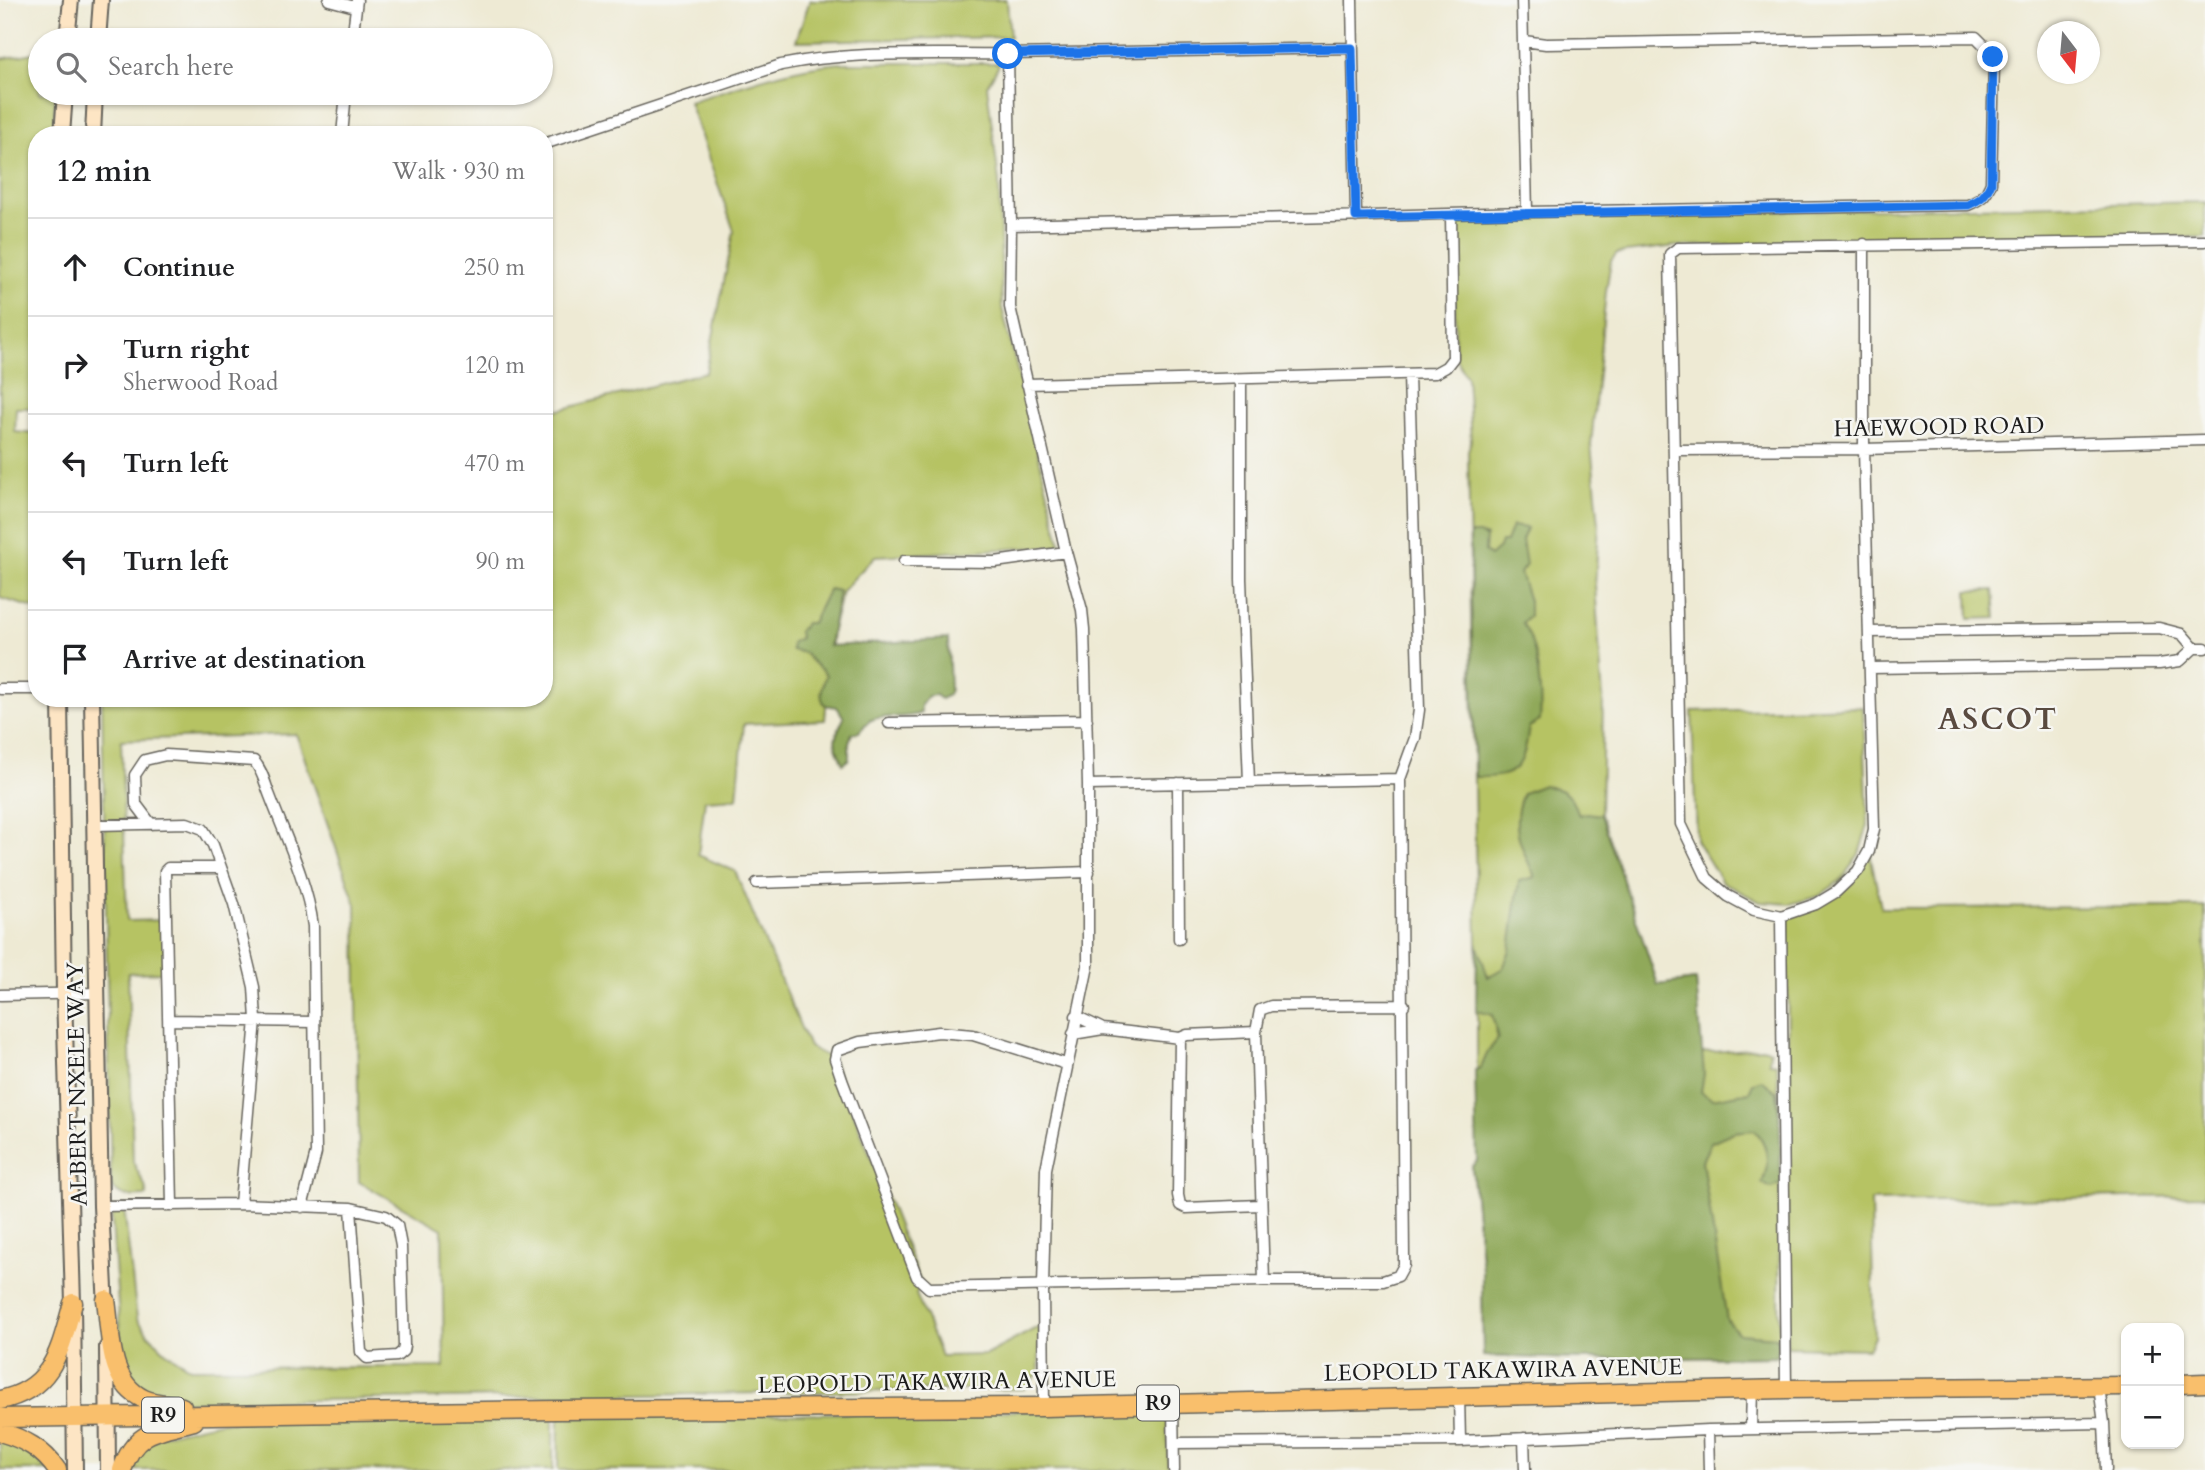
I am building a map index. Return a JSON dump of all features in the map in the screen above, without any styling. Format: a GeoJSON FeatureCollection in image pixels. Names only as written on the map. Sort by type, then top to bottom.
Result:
{"type":"FeatureCollection","features":[{"type":"Feature","properties":{"kind":"highway"},"geometry":{"type":"LineString","coordinates":[[106,1300],[114,1357],[119,1374],[128,1389],[145,1400],[217,1414]]}},
{"type":"Feature","properties":{"kind":"highway"},"geometry":{"type":"LineString","coordinates":[[0,1399],[13,1397],[33,1388],[48,1373],[60,1349],[73,1303]]}},
{"type":"Feature","properties":{"kind":"highway"},"geometry":{"type":"LineString","coordinates":[[2184,1384],[2205,1383]]}},
{"type":"Feature","properties":{"kind":"highway","name":"LEOPOLD TAKAWIRA AVENUE"},"geometry":{"type":"LineString","coordinates":[[0,1418],[73,1415],[1044,1406],[1752,1389],[2121,1386]]}},
{"type":"Feature","properties":{"kind":"highway"},"geometry":{"type":"LineString","coordinates":[[122,1470],[128,1450],[149,1433],[217,1414]]}},
{"type":"Feature","properties":{"kind":"highway"},"geometry":{"type":"LineString","coordinates":[[0,1432],[34,1447],[57,1470]]}},
{"type":"Feature","properties":{"kind":"main road"},"geometry":{"type":"LineString","coordinates":[[68,28],[71,0]]}},
{"type":"Feature","properties":{"kind":"main road"},"geometry":{"type":"LineString","coordinates":[[99,28],[101,0]]}},
{"type":"Feature","properties":{"kind":"main road"},"geometry":{"type":"LineString","coordinates":[[63,126],[64,105]]}},
{"type":"Feature","properties":{"kind":"main road"},"geometry":{"type":"LineString","coordinates":[[93,126],[94,105]]}},
{"type":"Feature","properties":{"kind":"main road","name":"ALBERT NXELE WAY"},"geometry":{"type":"LineString","coordinates":[[60,707],[75,1470]]}},
{"type":"Feature","properties":{"kind":"main road","name":"ALBERT NXELE WAY"},"geometry":{"type":"LineString","coordinates":[[92,707],[108,1470]]}},
{"type":"Feature","properties":{"kind":"street"},"geometry":{"type":"LineString","coordinates":[[329,0],[356,3],[353,28]]}},
{"type":"Feature","properties":{"kind":"street"},"geometry":{"type":"LineString","coordinates":[[1352,0],[1356,217]]}},
{"type":"Feature","properties":{"kind":"street"},"geometry":{"type":"LineString","coordinates":[[1522,0],[1527,212]]}},
{"type":"Feature","properties":{"kind":"street"},"geometry":{"type":"LineString","coordinates":[[1011,225],[1527,212],[1968,205],[1980,200],[1991,183],[1994,63],[1987,46],[1981,40],[1970,36],[1546,44],[1524,41]]}},
{"type":"Feature","properties":{"kind":"street"},"geometry":{"type":"LineString","coordinates":[[553,141],[781,65],[808,60],[838,57],[1352,48]]}},
{"type":"Feature","properties":{"kind":"street"},"geometry":{"type":"LineString","coordinates":[[1008,54],[1010,307],[1084,621],[1087,720],[1088,966],[1046,1169],[1044,1406]]}},
{"type":"Feature","properties":{"kind":"street"},"geometry":{"type":"LineString","coordinates":[[343,126],[345,105]]}},
{"type":"Feature","properties":{"kind":"street"},"geometry":{"type":"LineString","coordinates":[[1027,384],[1435,373],[1446,368],[1453,358],[1451,215]]}},
{"type":"Feature","properties":{"kind":"street"},"geometry":{"type":"LineString","coordinates":[[1864,244],[1864,449],[1874,828],[1869,851],[1858,871],[1836,892],[1816,904],[1781,916],[1754,910],[1728,896],[1707,878],[1681,824],[1669,260],[1673,250],[1864,244],[2205,240]]}},
{"type":"Feature","properties":{"kind":"street"},"geometry":{"type":"LineString","coordinates":[[1066,1064],[973,1035],[939,1032],[860,1042],[839,1048],[835,1056],[842,1080],[921,1282],[929,1288],[1383,1281],[1398,1276],[1404,1265],[1404,1005],[1400,779],[1415,738],[1419,710],[1409,375]]}},
{"type":"Feature","properties":{"kind":"street"},"geometry":{"type":"LineString","coordinates":[[1241,379],[1241,579],[1249,782]]}},
{"type":"Feature","properties":{"kind":"street","name":"HAEWOOD ROAD"},"geometry":{"type":"LineString","coordinates":[[1674,450],[1864,449],[2205,440]]}},
{"type":"Feature","properties":{"kind":"street"},"geometry":{"type":"LineString","coordinates":[[904,561],[995,562],[1066,552]]}},
{"type":"Feature","properties":{"kind":"street"},"geometry":{"type":"LineString","coordinates":[[1869,632],[2159,628],[2182,634],[2194,648]]}},
{"type":"Feature","properties":{"kind":"street"},"geometry":{"type":"LineString","coordinates":[[1870,668],[2159,664],[2180,661],[2194,648],[2205,648]]}},
{"type":"Feature","properties":{"kind":"street"},"geometry":{"type":"LineString","coordinates":[[0,689],[28,689]]}},
{"type":"Feature","properties":{"kind":"street"},"geometry":{"type":"LineString","coordinates":[[889,723],[1087,720]]}},
{"type":"Feature","properties":{"kind":"street"},"geometry":{"type":"LineString","coordinates":[[151,824],[136,804],[135,775],[145,760],[166,755],[248,760],[256,763],[293,852],[311,908],[316,1153],[302,1207]]}},
{"type":"Feature","properties":{"kind":"street"},"geometry":{"type":"LineString","coordinates":[[1088,785],[1400,779]]}},
{"type":"Feature","properties":{"kind":"street"},"geometry":{"type":"LineString","coordinates":[[1178,783],[1179,939]]}},
{"type":"Feature","properties":{"kind":"street"},"geometry":{"type":"LineString","coordinates":[[96,825],[187,823],[203,829],[213,845],[245,945],[254,987],[256,1020],[240,1204]]}},
{"type":"Feature","properties":{"kind":"street"},"geometry":{"type":"LineString","coordinates":[[172,1205],[165,871],[221,868]]}},
{"type":"Feature","properties":{"kind":"street"},"geometry":{"type":"LineString","coordinates":[[757,883],[1088,872]]}},
{"type":"Feature","properties":{"kind":"street"},"geometry":{"type":"LineString","coordinates":[[1781,916],[1786,1389]]}},
{"type":"Feature","properties":{"kind":"street"},"geometry":{"type":"LineString","coordinates":[[0,995],[99,993]]}},
{"type":"Feature","properties":{"kind":"street"},"geometry":{"type":"LineString","coordinates":[[1264,1281],[1256,1032],[1260,1010],[1271,1006],[1404,1005]]}},
{"type":"Feature","properties":{"kind":"street"},"geometry":{"type":"LineString","coordinates":[[1076,1016],[1102,1028],[1180,1038],[1187,1035],[1256,1032]]}},
{"type":"Feature","properties":{"kind":"street"},"geometry":{"type":"LineString","coordinates":[[169,1020],[313,1022]]}},
{"type":"Feature","properties":{"kind":"street"},"geometry":{"type":"LineString","coordinates":[[1073,1034],[1102,1028]]}},
{"type":"Feature","properties":{"kind":"street"},"geometry":{"type":"LineString","coordinates":[[1180,1038],[1180,1205],[1186,1208],[1260,1205]]}},
{"type":"Feature","properties":{"kind":"street"},"geometry":{"type":"LineString","coordinates":[[101,1206],[240,1204],[351,1208],[386,1216],[395,1221],[401,1246],[404,1346],[397,1356],[367,1357],[361,1352],[351,1208]]}},
{"type":"Feature","properties":{"kind":"street"},"geometry":{"type":"LineString","coordinates":[[2099,1387],[2106,1470]]}},
{"type":"Feature","properties":{"kind":"street"},"geometry":{"type":"LineString","coordinates":[[1751,1429],[1752,1389]]}},
{"type":"Feature","properties":{"kind":"street"},"geometry":{"type":"LineString","coordinates":[[1459,1395],[1460,1441]]}},
{"type":"Feature","properties":{"kind":"street"},"geometry":{"type":"LineString","coordinates":[[1173,1403],[1174,1470]]}},
{"type":"Feature","properties":{"kind":"street"},"geometry":{"type":"LineString","coordinates":[[1174,1443],[1460,1441],[1708,1430],[2104,1423]]}},
{"type":"Feature","properties":{"kind":"street"},"geometry":{"type":"LineString","coordinates":[[1708,1430],[1709,1470]]}},
{"type":"Feature","properties":{"kind":"street"},"geometry":{"type":"LineString","coordinates":[[1524,1438],[1525,1470]]}},
{"type":"Feature","properties":{"kind":"green space"},"geometry":{"type":"Polygon","coordinates":[[[810,0],[1007,0],[1010,37],[796,41],[810,0]]]}},
{"type":"Feature","properties":{"kind":"green space"},"geometry":{"type":"Polygon","coordinates":[[[28,54],[28,105],[55,105],[54,126],[28,126],[28,408],[16,408],[15,432],[28,433],[28,606],[0,598],[0,59],[28,54]]]}},
{"type":"Feature","properties":{"kind":"green space"},"geometry":{"type":"Polygon","coordinates":[[[1000,63],[987,86],[999,182],[1002,308],[1061,546],[875,556],[842,591],[832,630],[825,720],[744,724],[737,798],[705,800],[698,855],[735,871],[809,1047],[832,1059],[921,1284],[916,1294],[941,1356],[986,1355],[1040,1326],[1039,1372],[1024,1389],[186,1402],[145,1395],[123,1373],[111,1209],[124,1208],[137,1318],[165,1351],[190,1368],[444,1367],[442,1229],[359,1182],[356,905],[296,734],[121,740],[127,921],[164,920],[166,972],[128,973],[133,1162],[147,1196],[122,1195],[114,1190],[111,1185],[102,707],[553,707],[553,412],[706,372],[734,231],[689,102],[783,73],[821,65],[1000,63]]]}},
{"type":"Feature","properties":{"kind":"green space"},"geometry":{"type":"Polygon","coordinates":[[[2205,202],[2205,237],[1677,246],[1617,253],[1611,261],[1591,445],[1599,524],[1595,585],[1603,700],[1601,815],[1658,985],[1696,980],[1701,1053],[1762,1048],[1770,1050],[1769,1063],[1777,1064],[1780,1127],[1779,1346],[1777,1357],[1580,1359],[1483,1356],[1482,1269],[1472,1166],[1477,1161],[1477,944],[1468,451],[1471,441],[1467,378],[1455,357],[1455,218],[2205,202]]]}},
{"type":"Feature","properties":{"kind":"green space"},"geometry":{"type":"Polygon","coordinates":[[[1512,526],[1527,528],[1522,540],[1526,565],[1520,573],[1529,601],[1529,616],[1522,623],[1535,656],[1540,721],[1529,727],[1524,752],[1516,768],[1501,775],[1475,777],[1470,534],[1486,537],[1485,552],[1490,556],[1499,548],[1501,542],[1506,542],[1512,526]]]}},
{"type":"Feature","properties":{"kind":"green space"},"geometry":{"type":"Polygon","coordinates":[[[829,589],[839,591],[829,646],[948,639],[948,695],[941,699],[936,695],[928,696],[921,705],[921,713],[880,717],[869,721],[859,732],[852,733],[849,759],[843,764],[835,741],[844,718],[837,707],[825,705],[823,701],[822,690],[826,675],[805,653],[791,650],[792,642],[800,638],[799,631],[806,623],[812,623],[829,589]]]}},
{"type":"Feature","properties":{"kind":"green space"},"geometry":{"type":"Polygon","coordinates":[[[1994,590],[1996,618],[1969,619],[1968,591],[1994,590]]]}},
{"type":"Feature","properties":{"kind":"green space"},"geometry":{"type":"Polygon","coordinates":[[[1863,707],[1868,824],[1859,854],[1842,879],[1819,896],[1790,904],[1760,902],[1722,882],[1696,840],[1692,711],[1863,707]]]}},
{"type":"Feature","properties":{"kind":"green space"},"geometry":{"type":"Polygon","coordinates":[[[1543,785],[1563,791],[1571,799],[1579,815],[1601,815],[1658,985],[1696,980],[1704,1074],[1701,1092],[1712,1099],[1749,1092],[1753,1083],[1762,1080],[1777,1092],[1781,1184],[1771,1188],[1762,1183],[1767,1155],[1755,1130],[1734,1132],[1711,1142],[1702,1161],[1727,1320],[1739,1334],[1777,1337],[1777,1357],[1580,1359],[1483,1356],[1482,1269],[1472,1166],[1477,1161],[1475,1070],[1481,1068],[1488,1051],[1498,1039],[1492,1015],[1476,1011],[1477,944],[1488,977],[1503,968],[1510,950],[1519,881],[1535,877],[1518,836],[1519,805],[1523,793],[1543,785]]]}},
{"type":"Feature","properties":{"kind":"green space"},"geometry":{"type":"Polygon","coordinates":[[[1870,853],[1881,908],[2205,907],[2205,1196],[1871,1201],[1874,1336],[1868,1349],[1787,1347],[1788,917],[1817,907],[1870,853]]]}},
{"type":"Feature","properties":{"kind":"green space"},"geometry":{"type":"Polygon","coordinates":[[[1167,1409],[1168,1470],[558,1470],[559,1417],[1167,1409]]]}},
{"type":"Feature","properties":{"kind":"green space"},"geometry":{"type":"Polygon","coordinates":[[[553,1419],[553,1470],[129,1470],[133,1453],[151,1438],[219,1422],[553,1419]]]}},
{"type":"Feature","properties":{"kind":"green space"},"geometry":{"type":"Polygon","coordinates":[[[0,1437],[22,1444],[50,1470],[0,1470],[0,1437]]]}},
{"type":"Feature","properties":{"kind":"district","name":"ASCOT"},"geometry":{"type":"Point","coordinates":[1998,719]}},
{"type":"Feature","properties":{"kind":"route"},"geometry":{"type":"LineString","coordinates":[[1008,54],[1352,48],[1356,217],[1968,205],[1980,200],[1991,183],[1993,57]]}}]}
